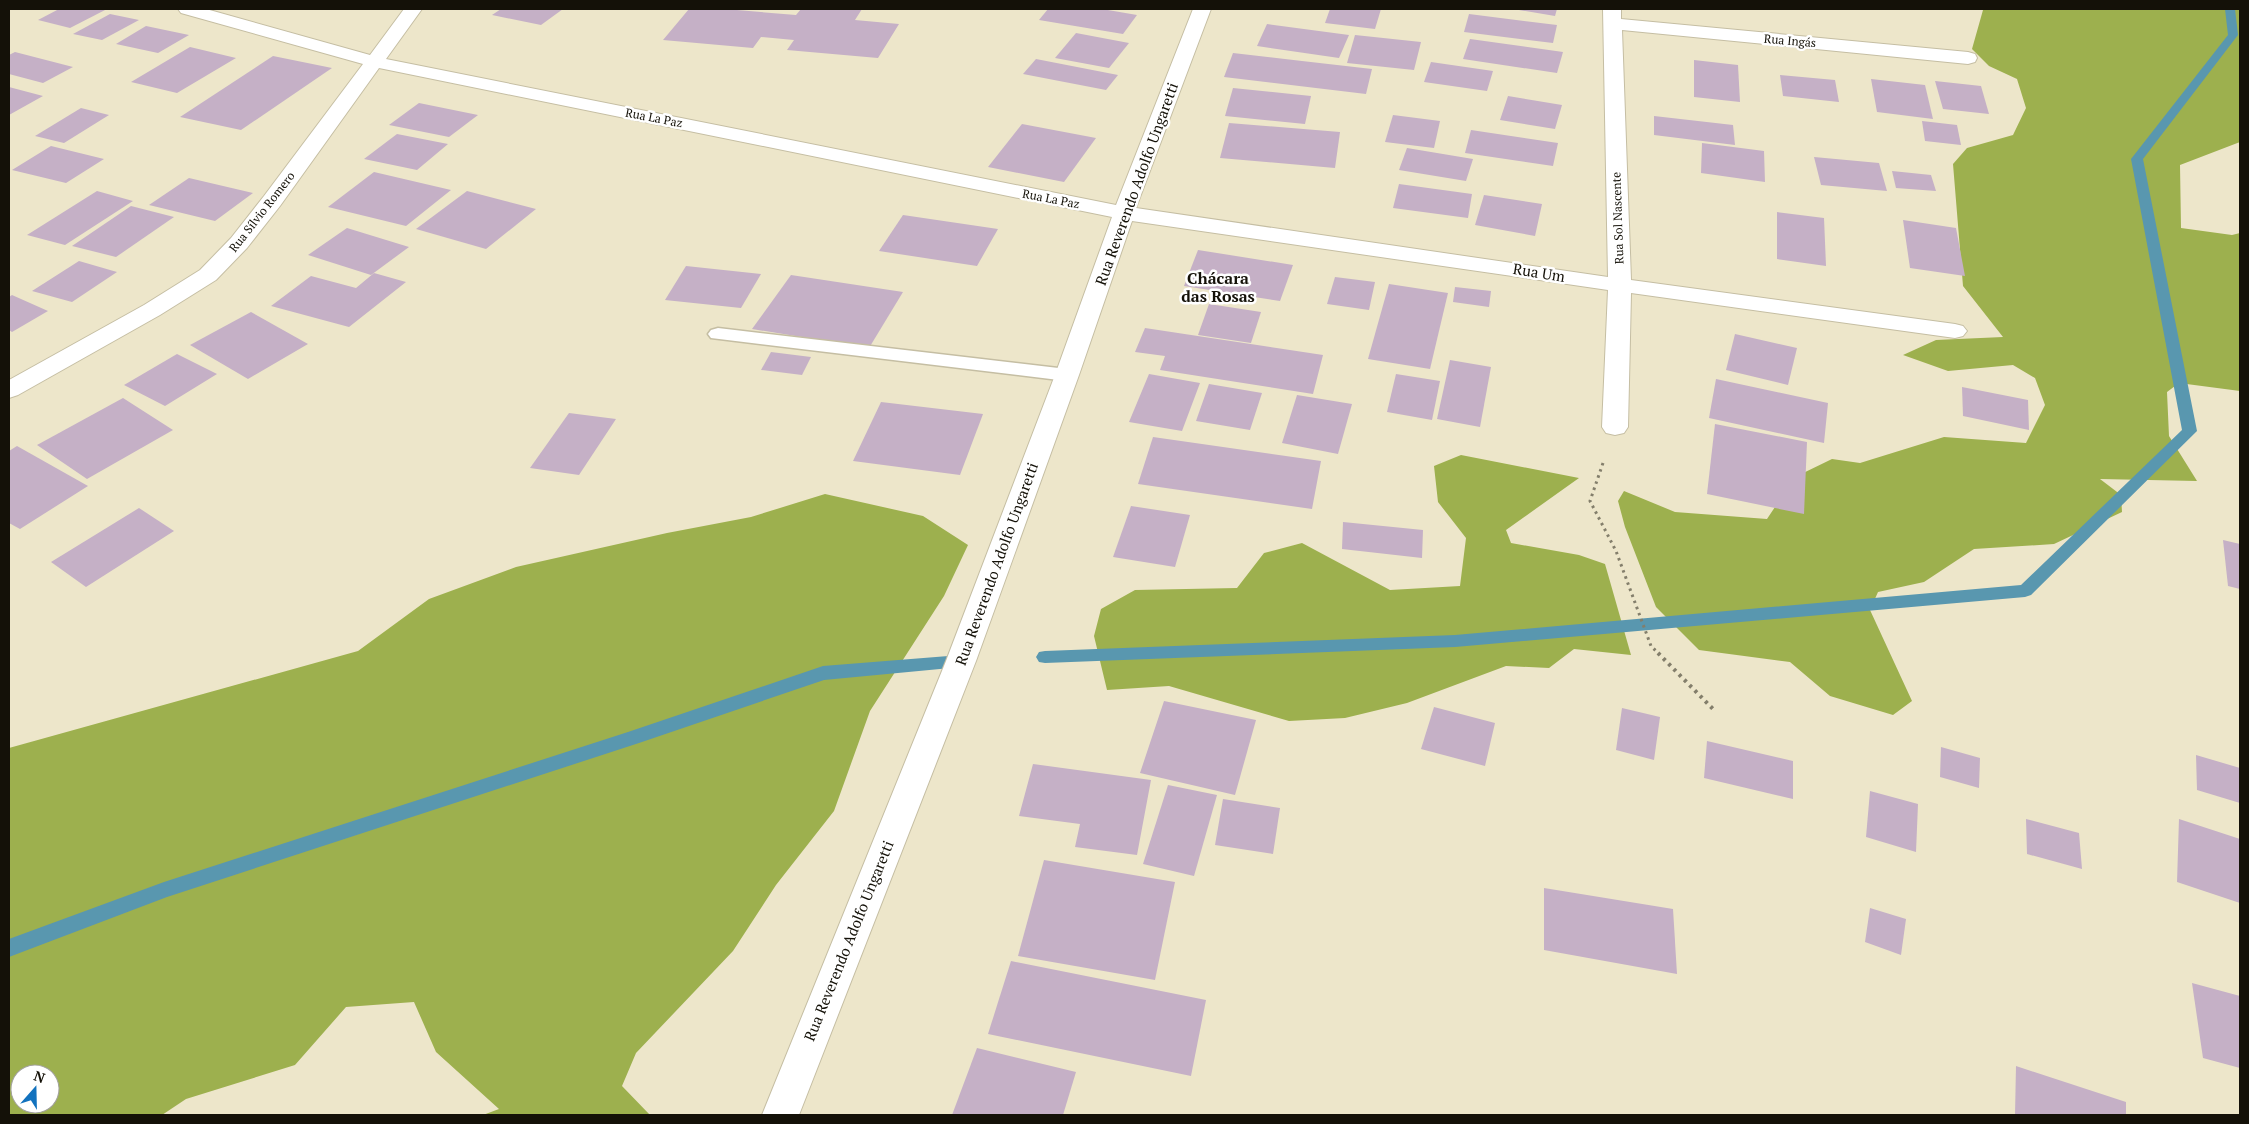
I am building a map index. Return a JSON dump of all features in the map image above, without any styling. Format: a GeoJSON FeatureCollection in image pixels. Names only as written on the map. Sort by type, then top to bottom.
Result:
{"type":"FeatureCollection","features":[{"type":"Feature","properties":{"kind":"street","name":"Rua La Paz"},"geometry":{"type":"LineString","coordinates":[[187,9],[375,62],[1124,214]]}},
{"type":"Feature","properties":{"kind":"street","name":"Rua Sílvio Romero"},"geometry":{"type":"LineString","coordinates":[[9,390],[152,310],[208,274],[239,244],[272,202],[413,9]]}},
{"type":"Feature","properties":{"kind":"street","name":"Rua Reverendo Adolfo Ungaretti"},"geometry":{"type":"LineString","coordinates":[[780,1115],[961,661],[1067,375],[1124,214],[1202,9]]}},
{"type":"Feature","properties":{"kind":"street","name":"Rua Ingás"},"geometry":{"type":"LineString","coordinates":[[1612,17],[1968,58]]}},
{"type":"Feature","properties":{"kind":"street","name":"Rua Sol Nascente"},"geometry":{"type":"LineString","coordinates":[[1612,17],[1620,285],[1615,427]]}},
{"type":"Feature","properties":{"kind":"street","name":"Rua Um"},"geometry":{"type":"LineString","coordinates":[[1124,214],[1955,331]]}},
{"type":"Feature","properties":{"kind":"lane"},"geometry":{"type":"LineString","coordinates":[[718,334],[1067,375]]}},
{"type":"Feature","properties":{"kind":"path"},"geometry":{"type":"LineString","coordinates":[[1615,427],[1590,501],[1616,552],[1651,646],[1714,710]]}},
{"type":"Feature","properties":{"kind":"green space"},"geometry":{"type":"Polygon","coordinates":[[[2240,9],[2240,142],[2180,165],[2181,228],[2232,235],[2240,233],[2240,391],[2179,383],[2167,392],[2169,436],[2197,481],[2100,479],[2121,495],[2122,512],[2054,544],[1974,549],[1924,582],[1878,592],[1870,610],[1912,701],[1893,715],[1830,696],[1790,662],[1699,650],[1656,607],[1625,527],[1618,501],[1624,491],[1675,512],[1767,519],[1795,477],[1832,459],[1860,463],[1944,437],[2026,443],[2045,405],[2035,378],[2013,365],[1948,371],[1903,355],[1936,340],[2003,337],[1963,286],[1953,164],[1967,148],[2013,135],[2026,108],[2017,79],[1989,66],[1972,49],[1983,10],[2240,9]]]}},
{"type":"Feature","properties":{"kind":"green space"},"geometry":{"type":"Polygon","coordinates":[[[1461,455],[1579,478],[1506,530],[1511,543],[1579,555],[1605,564],[1631,655],[1574,649],[1549,668],[1506,666],[1407,703],[1345,718],[1289,721],[1169,686],[1107,690],[1094,636],[1101,609],[1135,590],[1237,588],[1264,553],[1302,543],[1390,590],[1460,586],[1466,538],[1438,502],[1434,466],[1461,455]]]}},
{"type":"Feature","properties":{"kind":"green space"},"geometry":{"type":"Polygon","coordinates":[[[825,494],[923,516],[968,545],[944,596],[870,711],[834,811],[776,885],[733,951],[636,1053],[622,1086],[650,1115],[483,1115],[499,1109],[436,1052],[414,1002],[346,1007],[295,1065],[186,1099],[162,1115],[9,1115],[9,748],[358,651],[429,599],[516,567],[667,533],[751,517],[825,494]]]}},
{"type":"Feature","properties":{"kind":"building"},"geometry":{"type":"Polygon","coordinates":[[[59,9],[107,9],[70,28],[38,20],[59,9]]]}},
{"type":"Feature","properties":{"kind":"building"},"geometry":{"type":"Polygon","coordinates":[[[501,9],[563,9],[541,25],[492,15],[501,9]]]}},
{"type":"Feature","properties":{"kind":"building"},"geometry":{"type":"Polygon","coordinates":[[[689,9],[725,9],[796,15],[801,9],[862,9],[855,20],[899,24],[878,58],[787,50],[794,40],[761,37],[753,48],[663,40],[689,9]]]}},
{"type":"Feature","properties":{"kind":"building"},"geometry":{"type":"Polygon","coordinates":[[[1048,9],[1102,9],[1137,15],[1123,34],[1039,20],[1048,9]]]}},
{"type":"Feature","properties":{"kind":"building"},"geometry":{"type":"Polygon","coordinates":[[[1330,9],[1381,9],[1375,29],[1325,23],[1330,9]]]}},
{"type":"Feature","properties":{"kind":"building"},"geometry":{"type":"Polygon","coordinates":[[[1513,9],[1557,9],[1555,16],[1513,9]]]}},
{"type":"Feature","properties":{"kind":"building"},"geometry":{"type":"Polygon","coordinates":[[[110,14],[139,20],[102,40],[73,34],[110,14]]]}},
{"type":"Feature","properties":{"kind":"building"},"geometry":{"type":"Polygon","coordinates":[[[1469,14],[1557,25],[1553,43],[1464,32],[1469,14]]]}},
{"type":"Feature","properties":{"kind":"building"},"geometry":{"type":"Polygon","coordinates":[[[1267,24],[1349,35],[1339,58],[1257,46],[1267,24]]]}},
{"type":"Feature","properties":{"kind":"building"},"geometry":{"type":"Polygon","coordinates":[[[146,26],[189,35],[158,53],[116,44],[146,26]]]}},
{"type":"Feature","properties":{"kind":"building"},"geometry":{"type":"Polygon","coordinates":[[[1076,33],[1129,43],[1109,68],[1055,58],[1076,33]]]}},
{"type":"Feature","properties":{"kind":"building"},"geometry":{"type":"Polygon","coordinates":[[[1355,35],[1421,42],[1414,70],[1347,63],[1355,35]]]}},
{"type":"Feature","properties":{"kind":"building"},"geometry":{"type":"Polygon","coordinates":[[[1470,39],[1563,52],[1557,73],[1463,59],[1470,39]]]}},
{"type":"Feature","properties":{"kind":"building"},"geometry":{"type":"Polygon","coordinates":[[[190,47],[236,58],[177,93],[131,82],[190,47]]]}},
{"type":"Feature","properties":{"kind":"building"},"geometry":{"type":"Polygon","coordinates":[[[15,52],[73,67],[43,83],[9,74],[9,55],[15,52]]]}},
{"type":"Feature","properties":{"kind":"building"},"geometry":{"type":"Polygon","coordinates":[[[1233,53],[1372,69],[1366,94],[1224,77],[1233,53]]]}},
{"type":"Feature","properties":{"kind":"building"},"geometry":{"type":"Polygon","coordinates":[[[273,56],[332,68],[241,130],[180,117],[273,56]]]}},
{"type":"Feature","properties":{"kind":"building"},"geometry":{"type":"Polygon","coordinates":[[[1036,59],[1118,75],[1106,90],[1023,74],[1036,59]]]}},
{"type":"Feature","properties":{"kind":"building"},"geometry":{"type":"Polygon","coordinates":[[[1694,60],[1738,65],[1740,102],[1694,97],[1694,60]]]}},
{"type":"Feature","properties":{"kind":"building"},"geometry":{"type":"Polygon","coordinates":[[[1431,62],[1493,71],[1487,91],[1424,82],[1431,62]]]}},
{"type":"Feature","properties":{"kind":"building"},"geometry":{"type":"Polygon","coordinates":[[[1780,75],[1835,80],[1839,102],[1783,96],[1780,75]]]}},
{"type":"Feature","properties":{"kind":"building"},"geometry":{"type":"Polygon","coordinates":[[[1871,79],[1925,85],[1933,119],[1877,112],[1871,79]]]}},
{"type":"Feature","properties":{"kind":"building"},"geometry":{"type":"Polygon","coordinates":[[[1935,81],[1981,86],[1989,114],[1943,109],[1935,81]]]}},
{"type":"Feature","properties":{"kind":"building"},"geometry":{"type":"Polygon","coordinates":[[[9,87],[43,96],[9,115],[9,87]]]}},
{"type":"Feature","properties":{"kind":"building"},"geometry":{"type":"Polygon","coordinates":[[[1233,88],[1311,96],[1305,124],[1225,116],[1233,88]]]}},
{"type":"Feature","properties":{"kind":"building"},"geometry":{"type":"Polygon","coordinates":[[[1508,96],[1562,105],[1555,129],[1500,120],[1508,96]]]}},
{"type":"Feature","properties":{"kind":"building"},"geometry":{"type":"Polygon","coordinates":[[[419,103],[478,115],[449,137],[389,125],[419,103]]]}},
{"type":"Feature","properties":{"kind":"building"},"geometry":{"type":"Polygon","coordinates":[[[81,108],[109,115],[64,143],[35,136],[81,108]]]}},
{"type":"Feature","properties":{"kind":"building"},"geometry":{"type":"Polygon","coordinates":[[[1393,115],[1440,121],[1434,148],[1385,142],[1393,115]]]}},
{"type":"Feature","properties":{"kind":"building"},"geometry":{"type":"Polygon","coordinates":[[[1654,116],[1733,125],[1735,145],[1654,135],[1654,116]]]}},
{"type":"Feature","properties":{"kind":"building"},"geometry":{"type":"Polygon","coordinates":[[[1922,121],[1957,125],[1961,145],[1925,141],[1922,121]]]}},
{"type":"Feature","properties":{"kind":"building"},"geometry":{"type":"Polygon","coordinates":[[[1229,123],[1340,132],[1335,168],[1220,158],[1229,123]]]}},
{"type":"Feature","properties":{"kind":"building"},"geometry":{"type":"Polygon","coordinates":[[[1022,124],[1096,138],[1064,182],[988,167],[1022,124]]]}},
{"type":"Feature","properties":{"kind":"building"},"geometry":{"type":"Polygon","coordinates":[[[1471,130],[1558,143],[1553,166],[1465,153],[1471,130]]]}},
{"type":"Feature","properties":{"kind":"building"},"geometry":{"type":"Polygon","coordinates":[[[397,134],[448,144],[417,170],[364,159],[397,134]]]}},
{"type":"Feature","properties":{"kind":"building"},"geometry":{"type":"Polygon","coordinates":[[[1702,143],[1764,151],[1765,182],[1701,173],[1702,143]]]}},
{"type":"Feature","properties":{"kind":"building"},"geometry":{"type":"Polygon","coordinates":[[[51,146],[104,159],[66,183],[12,170],[51,146]]]}},
{"type":"Feature","properties":{"kind":"building"},"geometry":{"type":"Polygon","coordinates":[[[1407,148],[1473,159],[1466,181],[1399,170],[1407,148]]]}},
{"type":"Feature","properties":{"kind":"building"},"geometry":{"type":"Polygon","coordinates":[[[1814,157],[1879,163],[1887,191],[1821,185],[1814,157]]]}},
{"type":"Feature","properties":{"kind":"building"},"geometry":{"type":"Polygon","coordinates":[[[1892,171],[1931,175],[1936,191],[1896,188],[1892,171]]]}},
{"type":"Feature","properties":{"kind":"building"},"geometry":{"type":"Polygon","coordinates":[[[374,172],[451,190],[406,226],[328,207],[374,172]]]}},
{"type":"Feature","properties":{"kind":"building"},"geometry":{"type":"Polygon","coordinates":[[[189,178],[253,193],[215,221],[149,205],[189,178]]]}},
{"type":"Feature","properties":{"kind":"building"},"geometry":{"type":"Polygon","coordinates":[[[1399,184],[1472,194],[1468,218],[1393,208],[1399,184]]]}},
{"type":"Feature","properties":{"kind":"building"},"geometry":{"type":"Polygon","coordinates":[[[97,191],[133,201],[65,245],[27,235],[97,191]]]}},
{"type":"Feature","properties":{"kind":"building"},"geometry":{"type":"Polygon","coordinates":[[[467,191],[536,209],[486,249],[416,229],[467,191]]]}},
{"type":"Feature","properties":{"kind":"building"},"geometry":{"type":"Polygon","coordinates":[[[1484,195],[1542,204],[1535,236],[1475,225],[1484,195]]]}},
{"type":"Feature","properties":{"kind":"building"},"geometry":{"type":"Polygon","coordinates":[[[131,206],[174,217],[116,257],[72,246],[131,206]]]}},
{"type":"Feature","properties":{"kind":"building"},"geometry":{"type":"Polygon","coordinates":[[[1777,212],[1824,218],[1826,266],[1777,259],[1777,212]]]}},
{"type":"Feature","properties":{"kind":"building"},"geometry":{"type":"Polygon","coordinates":[[[903,215],[998,229],[977,266],[879,251],[903,215]]]}},
{"type":"Feature","properties":{"kind":"building"},"geometry":{"type":"Polygon","coordinates":[[[1903,220],[1956,228],[1965,276],[1910,268],[1903,220]]]}},
{"type":"Feature","properties":{"kind":"building"},"geometry":{"type":"Polygon","coordinates":[[[347,228],[409,247],[371,275],[308,255],[347,228]]]}},
{"type":"Feature","properties":{"kind":"building"},"geometry":{"type":"Polygon","coordinates":[[[1198,250],[1293,265],[1280,301],[1184,286],[1198,250]]]}},
{"type":"Feature","properties":{"kind":"building"},"geometry":{"type":"Polygon","coordinates":[[[79,261],[117,272],[72,302],[32,291],[79,261]]]}},
{"type":"Feature","properties":{"kind":"building"},"geometry":{"type":"Polygon","coordinates":[[[686,266],[761,274],[741,308],[665,300],[686,266]]]}},
{"type":"Feature","properties":{"kind":"building"},"geometry":{"type":"Polygon","coordinates":[[[374,273],[406,282],[349,327],[271,306],[311,276],[356,288],[374,273]]]}},
{"type":"Feature","properties":{"kind":"building"},"geometry":{"type":"Polygon","coordinates":[[[791,275],[903,292],[869,348],[752,329],[791,275]]]}},
{"type":"Feature","properties":{"kind":"building"},"geometry":{"type":"Polygon","coordinates":[[[1335,277],[1375,282],[1369,310],[1327,304],[1335,277]]]}},
{"type":"Feature","properties":{"kind":"building"},"geometry":{"type":"Polygon","coordinates":[[[1389,284],[1448,293],[1430,369],[1368,359],[1389,284]]]}},
{"type":"Feature","properties":{"kind":"building"},"geometry":{"type":"Polygon","coordinates":[[[1455,287],[1491,291],[1489,307],[1453,302],[1455,287]]]}},
{"type":"Feature","properties":{"kind":"building"},"geometry":{"type":"Polygon","coordinates":[[[12,295],[48,311],[12,332],[9,330],[9,297],[12,295]]]}},
{"type":"Feature","properties":{"kind":"building"},"geometry":{"type":"Polygon","coordinates":[[[1209,304],[1261,312],[1251,343],[1198,335],[1209,304]]]}},
{"type":"Feature","properties":{"kind":"building"},"geometry":{"type":"Polygon","coordinates":[[[251,312],[308,344],[248,379],[190,345],[251,312]]]}},
{"type":"Feature","properties":{"kind":"building"},"geometry":{"type":"Polygon","coordinates":[[[1145,328],[1323,355],[1313,394],[1160,370],[1165,356],[1135,352],[1145,328]]]}},
{"type":"Feature","properties":{"kind":"building"},"geometry":{"type":"Polygon","coordinates":[[[1735,334],[1797,348],[1788,385],[1726,370],[1735,334]]]}},
{"type":"Feature","properties":{"kind":"building"},"geometry":{"type":"Polygon","coordinates":[[[771,352],[811,357],[802,375],[761,370],[771,352]]]}},
{"type":"Feature","properties":{"kind":"building"},"geometry":{"type":"Polygon","coordinates":[[[177,354],[217,374],[165,406],[124,385],[177,354]]]}},
{"type":"Feature","properties":{"kind":"building"},"geometry":{"type":"Polygon","coordinates":[[[1450,360],[1491,367],[1480,427],[1437,419],[1450,360]]]}},
{"type":"Feature","properties":{"kind":"building"},"geometry":{"type":"Polygon","coordinates":[[[1149,374],[1200,383],[1182,431],[1129,422],[1149,374]]]}},
{"type":"Feature","properties":{"kind":"building"},"geometry":{"type":"Polygon","coordinates":[[[1396,374],[1440,381],[1432,420],[1387,412],[1396,374]]]}},
{"type":"Feature","properties":{"kind":"building"},"geometry":{"type":"Polygon","coordinates":[[[1716,379],[1828,403],[1824,443],[1709,418],[1716,379]]]}},
{"type":"Feature","properties":{"kind":"building"},"geometry":{"type":"Polygon","coordinates":[[[1209,384],[1262,393],[1250,430],[1196,421],[1209,384]]]}},
{"type":"Feature","properties":{"kind":"building"},"geometry":{"type":"Polygon","coordinates":[[[1962,387],[2028,400],[2029,430],[1963,416],[1962,387]]]}},
{"type":"Feature","properties":{"kind":"building"},"geometry":{"type":"Polygon","coordinates":[[[1297,395],[1352,404],[1338,454],[1282,443],[1297,395]]]}},
{"type":"Feature","properties":{"kind":"building"},"geometry":{"type":"Polygon","coordinates":[[[123,398],[173,430],[87,479],[37,445],[123,398]]]}},
{"type":"Feature","properties":{"kind":"building"},"geometry":{"type":"Polygon","coordinates":[[[881,402],[983,414],[960,475],[853,461],[881,402]]]}},
{"type":"Feature","properties":{"kind":"building"},"geometry":{"type":"Polygon","coordinates":[[[569,413],[616,419],[579,475],[530,468],[569,413]]]}},
{"type":"Feature","properties":{"kind":"building"},"geometry":{"type":"Polygon","coordinates":[[[1715,424],[1807,442],[1804,514],[1707,494],[1715,424]]]}},
{"type":"Feature","properties":{"kind":"building"},"geometry":{"type":"Polygon","coordinates":[[[1153,437],[1321,461],[1312,509],[1138,484],[1153,437]]]}},
{"type":"Feature","properties":{"kind":"building"},"geometry":{"type":"Polygon","coordinates":[[[17,446],[88,486],[20,529],[9,523],[9,451],[17,446]]]}},
{"type":"Feature","properties":{"kind":"building"},"geometry":{"type":"Polygon","coordinates":[[[1131,506],[1190,515],[1175,567],[1113,557],[1131,506]]]}},
{"type":"Feature","properties":{"kind":"building"},"geometry":{"type":"Polygon","coordinates":[[[139,508],[174,531],[86,587],[51,562],[139,508]]]}},
{"type":"Feature","properties":{"kind":"building"},"geometry":{"type":"Polygon","coordinates":[[[1343,522],[1423,530],[1422,558],[1342,549],[1343,522]]]}},
{"type":"Feature","properties":{"kind":"building"},"geometry":{"type":"Polygon","coordinates":[[[2223,540],[2240,544],[2240,589],[2228,586],[2223,540]]]}},
{"type":"Feature","properties":{"kind":"building"},"geometry":{"type":"Polygon","coordinates":[[[1164,701],[1256,720],[1235,795],[1140,773],[1164,701]]]}},
{"type":"Feature","properties":{"kind":"building"},"geometry":{"type":"Polygon","coordinates":[[[1434,707],[1495,723],[1485,766],[1421,749],[1434,707]]]}},
{"type":"Feature","properties":{"kind":"building"},"geometry":{"type":"Polygon","coordinates":[[[1622,708],[1660,717],[1654,760],[1616,750],[1622,708]]]}},
{"type":"Feature","properties":{"kind":"building"},"geometry":{"type":"Polygon","coordinates":[[[1707,741],[1793,761],[1793,799],[1704,778],[1707,741]]]}},
{"type":"Feature","properties":{"kind":"building"},"geometry":{"type":"Polygon","coordinates":[[[1941,747],[1980,758],[1979,788],[1940,777],[1941,747]]]}},
{"type":"Feature","properties":{"kind":"building"},"geometry":{"type":"Polygon","coordinates":[[[2196,755],[2240,768],[2240,803],[2197,790],[2196,755]]]}},
{"type":"Feature","properties":{"kind":"building"},"geometry":{"type":"Polygon","coordinates":[[[1033,764],[1151,780],[1137,855],[1075,847],[1080,824],[1019,816],[1033,764]]]}},
{"type":"Feature","properties":{"kind":"building"},"geometry":{"type":"Polygon","coordinates":[[[1168,785],[1217,795],[1194,876],[1143,864],[1168,785]]]}},
{"type":"Feature","properties":{"kind":"building"},"geometry":{"type":"Polygon","coordinates":[[[1870,791],[1918,804],[1916,852],[1866,837],[1870,791]]]}},
{"type":"Feature","properties":{"kind":"building"},"geometry":{"type":"Polygon","coordinates":[[[1223,799],[1280,808],[1273,854],[1215,845],[1223,799]]]}},
{"type":"Feature","properties":{"kind":"building"},"geometry":{"type":"Polygon","coordinates":[[[2026,819],[2079,833],[2082,869],[2027,854],[2026,819]]]}},
{"type":"Feature","properties":{"kind":"building"},"geometry":{"type":"Polygon","coordinates":[[[2179,819],[2240,839],[2240,903],[2177,882],[2179,819]]]}},
{"type":"Feature","properties":{"kind":"building"},"geometry":{"type":"Polygon","coordinates":[[[1044,860],[1175,882],[1155,980],[1018,956],[1044,860]]]}},
{"type":"Feature","properties":{"kind":"building"},"geometry":{"type":"Polygon","coordinates":[[[1544,888],[1673,909],[1677,974],[1544,950],[1544,888]]]}},
{"type":"Feature","properties":{"kind":"building"},"geometry":{"type":"Polygon","coordinates":[[[1870,908],[1906,919],[1901,955],[1865,942],[1870,908]]]}},
{"type":"Feature","properties":{"kind":"building"},"geometry":{"type":"Polygon","coordinates":[[[1011,961],[1206,1000],[1191,1076],[988,1034],[1011,961]]]}},
{"type":"Feature","properties":{"kind":"building"},"geometry":{"type":"Polygon","coordinates":[[[2192,983],[2240,996],[2240,1068],[2203,1058],[2192,983]]]}},
{"type":"Feature","properties":{"kind":"building"},"geometry":{"type":"Polygon","coordinates":[[[977,1048],[1076,1072],[1063,1115],[952,1115],[977,1048]]]}},
{"type":"Feature","properties":{"kind":"building"},"geometry":{"type":"Polygon","coordinates":[[[2016,1066],[2126,1102],[2126,1115],[2015,1115],[2016,1066]]]}},
{"type":"Feature","properties":{"kind":"waterway"},"geometry":{"type":"LineString","coordinates":[[1045,657],[1455,641],[2025,591],[2190,431],[2137,159],[2233,35],[2230,9]]}},
{"type":"Feature","properties":{"kind":"waterway"},"geometry":{"type":"LineString","coordinates":[[9,948],[164,890],[633,738],[823,673],[961,661]]}},
{"type":"Feature","properties":{"kind":"district","name":"Chácara das Rosas"},"geometry":{"type":"Point","coordinates":[1218,287]}}]}
